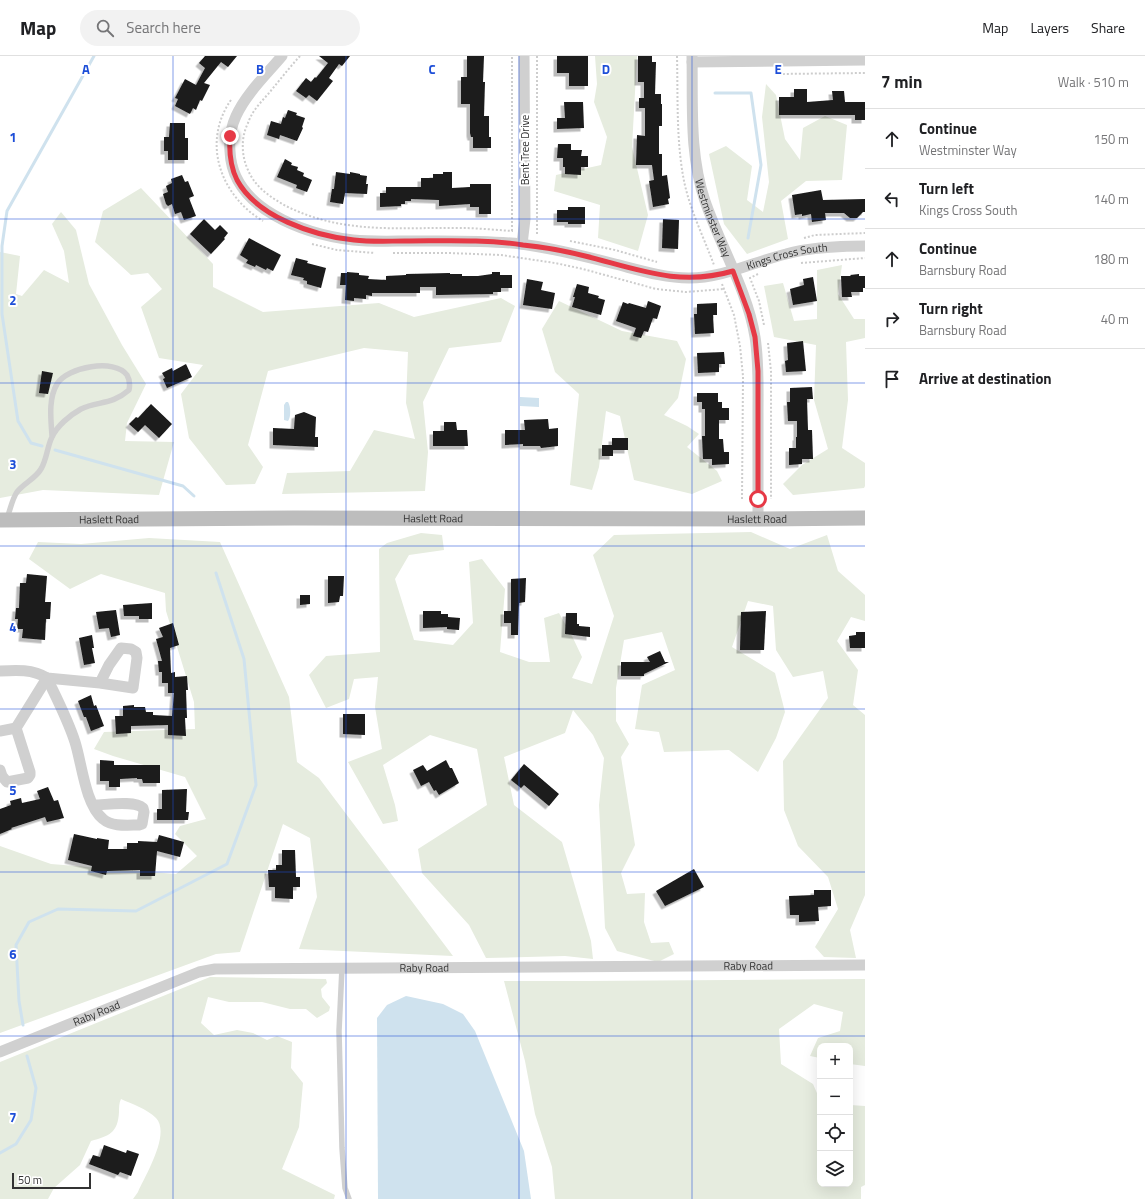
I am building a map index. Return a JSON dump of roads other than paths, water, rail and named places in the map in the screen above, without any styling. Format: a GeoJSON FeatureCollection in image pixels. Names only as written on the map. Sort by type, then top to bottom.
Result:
{"type":"FeatureCollection","features":[{"type":"Feature","properties":{"kind":"main road","name":"Haslett Road"},"geometry":{"type":"LineString","coordinates":[[3,520],[294,518],[865,518]]}},
{"type":"Feature","properties":{"kind":"street","name":"Kings Cross South"},"geometry":{"type":"LineString","coordinates":[[282,56],[240,108],[230,136],[230,155],[233,170],[242,188],[254,201],[276,215],[312,231],[340,238],[370,241],[455,241],[522,244],[584,256],[662,276],[690,278],[718,275],[785,254],[806,250],[829,247],[865,246]]}},
{"type":"Feature","properties":{"kind":"street","name":"Bent Tree Drive"},"geometry":{"type":"LineString","coordinates":[[522,244],[524,233],[524,56]]}},
{"type":"Feature","properties":{"kind":"street"},"geometry":{"type":"LineString","coordinates":[[692,59],[774,61],[865,60]]}},
{"type":"Feature","properties":{"kind":"street","name":"Westminster Way"},"geometry":{"type":"LineString","coordinates":[[692,59],[692,126],[698,172],[705,200],[749,314],[755,337],[758,371],[758,519]]}},
{"type":"Feature","properties":{"kind":"street"},"geometry":{"type":"LineString","coordinates":[[0,671],[19,669],[40,674],[47,678],[100,683]]}},
{"type":"Feature","properties":{"kind":"street"},"geometry":{"type":"LineString","coordinates":[[0,732],[16,728],[47,678]]}},
{"type":"Feature","properties":{"kind":"street"},"geometry":{"type":"LineString","coordinates":[[47,678],[67,718],[76,743],[86,788],[94,805]]}},
{"type":"Feature","properties":{"kind":"street"},"geometry":{"type":"LineString","coordinates":[[0,770],[2,776],[7,782],[28,778],[30,775],[16,728]]}},
{"type":"Feature","properties":{"kind":"street","name":"Raby Road"},"geometry":{"type":"LineString","coordinates":[[0,1052],[199,972],[215,969],[865,965]]}},
{"type":"Feature","properties":{"kind":"lane"},"geometry":{"type":"LineString","coordinates":[[3,520],[16,493],[34,478],[41,468],[52,436],[62,424],[80,410],[94,404],[110,402],[124,394],[129,390],[130,383],[126,375],[119,370],[108,366],[80,369],[68,373],[60,379],[56,385],[52,400],[52,436]]}},
{"type":"Feature","properties":{"kind":"lane"},"geometry":{"type":"LineString","coordinates":[[342,968],[339,1031],[342,1148],[345,1188],[349,1199]]}},
{"type":"Feature","properties":{"kind":"water"},"geometry":{"type":"Polygon","coordinates":[[[520,397],[539,398],[539,407],[520,406],[520,397]]]}},
{"type":"Feature","properties":{"kind":"water"},"geometry":{"type":"Polygon","coordinates":[[[288,402],[290,409],[290,417],[288,421],[284,420],[284,405],[288,402]]]}},
{"type":"Feature","properties":{"kind":"water"},"geometry":{"type":"Polygon","coordinates":[[[406,996],[443,1004],[463,1014],[475,1031],[524,1151],[531,1199],[378,1199],[377,1018],[387,1005],[406,996]]]}},
{"type":"Feature","properties":{"kind":"waterway"},"geometry":{"type":"LineString","coordinates":[[42,446],[31,443],[18,421],[2,314],[2,246],[7,211],[94,56]]}},
{"type":"Feature","properties":{"kind":"waterway"},"geometry":{"type":"LineString","coordinates":[[715,93],[751,93],[761,165],[748,238]]}},
{"type":"Feature","properties":{"kind":"waterway"},"geometry":{"type":"LineString","coordinates":[[55,450],[183,486],[194,496]]}},
{"type":"Feature","properties":{"kind":"waterway"},"geometry":{"type":"LineString","coordinates":[[23,1025],[19,1001],[16,945],[29,922],[58,909],[136,911],[227,864],[256,785],[244,659],[216,573]]}},
{"type":"Feature","properties":{"kind":"waterway"},"geometry":{"type":"LineString","coordinates":[[0,1153],[16,1144],[31,1120],[36,1088],[27,1056]]}}]}
